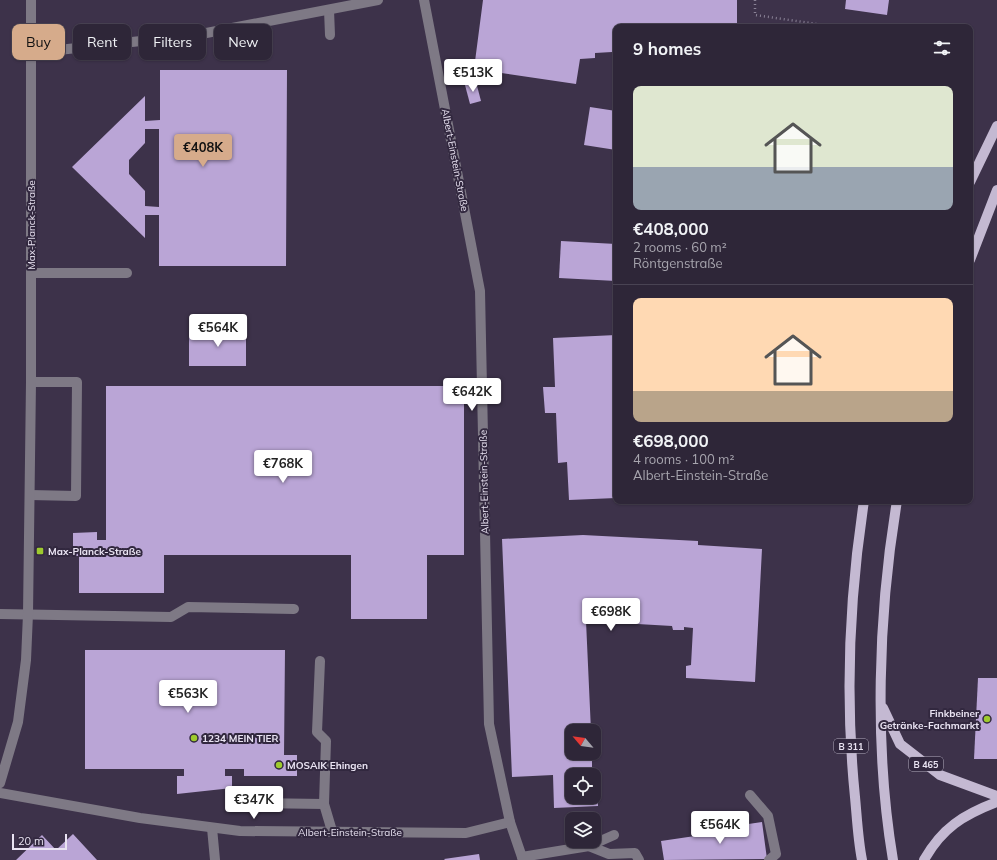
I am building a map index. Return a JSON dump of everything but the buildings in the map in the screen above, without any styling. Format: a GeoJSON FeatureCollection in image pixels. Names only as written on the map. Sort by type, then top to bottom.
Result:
{"type":"FeatureCollection","features":[{"type":"Feature","properties":{"kind":"main road"},"geometry":{"type":"LineString","coordinates":[[973,176],[997,126]]}},
{"type":"Feature","properties":{"kind":"main road"},"geometry":{"type":"LineString","coordinates":[[973,252],[997,190]]}},
{"type":"Feature","properties":{"kind":"main road","name":"B 311"},"geometry":{"type":"LineString","coordinates":[[862,860],[853,773],[849,687],[850,631],[857,552],[864,504]]}},
{"type":"Feature","properties":{"kind":"main road","name":"B 311"},"geometry":{"type":"LineString","coordinates":[[893,860],[885,784],[881,703],[886,597],[897,504]]}},
{"type":"Feature","properties":{"kind":"main road","name":"B 465"},"geometry":{"type":"LineString","coordinates":[[881,703],[900,744],[940,775],[997,796]]}},
{"type":"Feature","properties":{"kind":"main road"},"geometry":{"type":"LineString","coordinates":[[924,860],[931,847],[949,826],[973,811],[997,802]]}},
{"type":"Feature","properties":{"kind":"street","name":"Max-Planck-Straße"},"geometry":{"type":"LineString","coordinates":[[31,0],[31,24]]}},
{"type":"Feature","properties":{"kind":"street"},"geometry":{"type":"LineString","coordinates":[[65,49],[196,35],[378,0]]}},
{"type":"Feature","properties":{"kind":"street","name":"Albert-Einstein-Straße"},"geometry":{"type":"LineString","coordinates":[[424,0],[480,291],[489,724],[510,822],[522,858]]}},
{"type":"Feature","properties":{"kind":"street"},"geometry":{"type":"LineString","coordinates":[[328,10],[330,35]]}},
{"type":"Feature","properties":{"kind":"street","name":"Max-Planck-Straße"},"geometry":{"type":"LineString","coordinates":[[0,783],[18,722],[26,660],[28,614],[31,382],[31,60]]}},
{"type":"Feature","properties":{"kind":"street"},"geometry":{"type":"LineString","coordinates":[[31,273],[127,273]]}},
{"type":"Feature","properties":{"kind":"street"},"geometry":{"type":"LineString","coordinates":[[30,495],[76,496],[77,382],[31,382]]}},
{"type":"Feature","properties":{"kind":"street"},"geometry":{"type":"LineString","coordinates":[[0,614],[171,617],[188,607],[294,609]]}},
{"type":"Feature","properties":{"kind":"street"},"geometry":{"type":"LineString","coordinates":[[320,661],[317,732],[326,741],[324,804],[332,831]]}},
{"type":"Feature","properties":{"kind":"street","name":"Albert-Einstein-Straße"},"geometry":{"type":"LineString","coordinates":[[0,793],[140,818],[240,831],[466,833],[510,822]]}},
{"type":"Feature","properties":{"kind":"street"},"geometry":{"type":"LineString","coordinates":[[750,795],[768,816],[776,854],[769,860]]}},
{"type":"Feature","properties":{"kind":"street"},"geometry":{"type":"LineString","coordinates":[[252,803],[324,804]]}},
{"type":"Feature","properties":{"kind":"street"},"geometry":{"type":"LineString","coordinates":[[212,828],[215,860]]}},
{"type":"Feature","properties":{"kind":"street"},"geometry":{"type":"LineString","coordinates":[[601,841],[614,835]]}},
{"type":"Feature","properties":{"kind":"street"},"geometry":{"type":"LineString","coordinates":[[522,858],[578,848]]}},
{"type":"Feature","properties":{"kind":"street"},"geometry":{"type":"LineString","coordinates":[[594,848],[609,854],[635,853],[639,860]]}},
{"type":"Feature","properties":{"kind":"path"},"geometry":{"type":"LineString","coordinates":[[755,0],[755,15],[817,24]]}},
{"type":"Feature","properties":{"kind":"path"},"geometry":{"type":"LineString","coordinates":[[709,822],[724,820],[726,831]]}},
{"type":"Feature","properties":{"kind":"place","name":"Max-Planck-Straße"},"geometry":{"type":"Point","coordinates":[40,551]}},
{"type":"Feature","properties":{"kind":"place","name":"Finkbeiner Getränke-Fachmarkt"},"geometry":{"type":"Point","coordinates":[987,719]}},
{"type":"Feature","properties":{"kind":"place","name":"1234 MEIN TIER"},"geometry":{"type":"Point","coordinates":[194,738]}},
{"type":"Feature","properties":{"kind":"place","name":"MOSAIK Ehingen"},"geometry":{"type":"Point","coordinates":[279,765]}}]}
